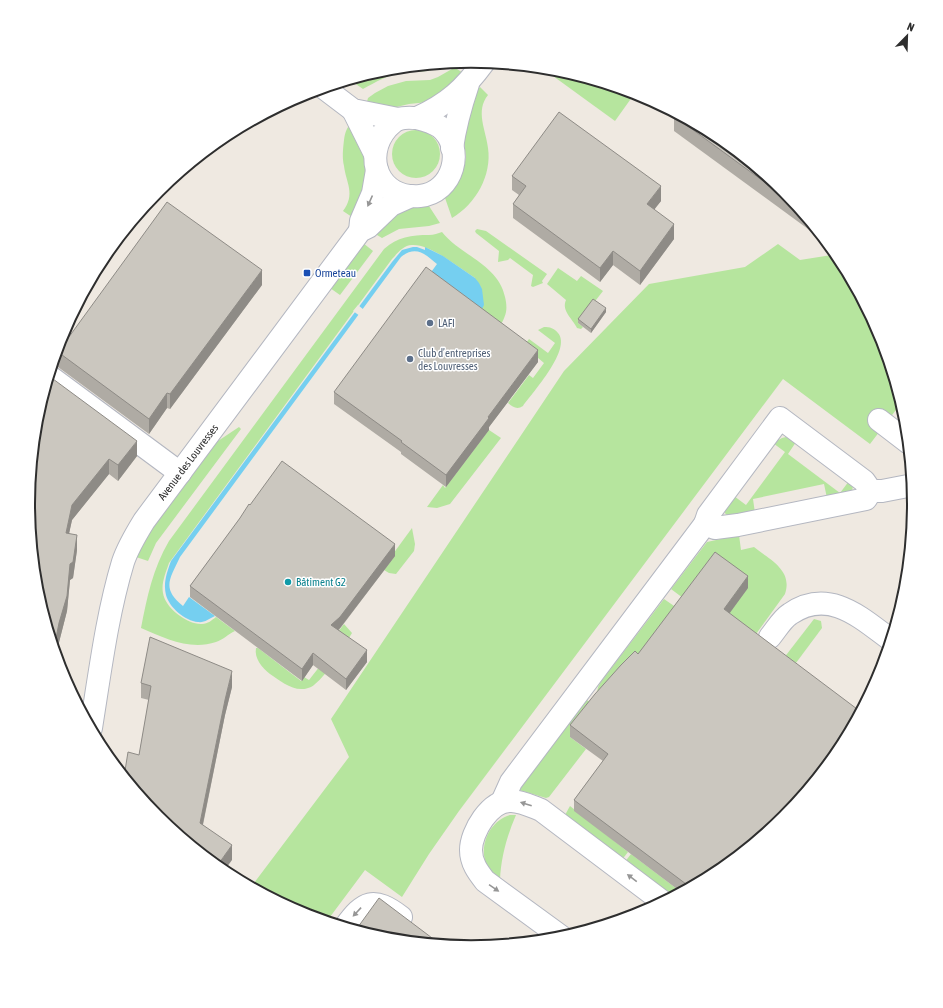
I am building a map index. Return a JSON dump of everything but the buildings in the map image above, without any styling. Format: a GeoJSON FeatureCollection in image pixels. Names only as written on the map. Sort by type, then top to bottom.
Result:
{"type":"FeatureCollection","features":[{"type":"Feature","properties":{"kind":"street"},"geometry":{"type":"LineString","coordinates":[[376,162],[378,142],[384,131],[408,119],[436,110],[469,81],[479,68]]}},
{"type":"Feature","properties":{"kind":"street"},"geometry":{"type":"LineString","coordinates":[[452,148],[460,107],[469,81]]}},
{"type":"Feature","properties":{"kind":"street"},"geometry":{"type":"LineString","coordinates":[[329,92],[353,110],[429,121],[440,127],[448,136],[454,159],[452,170],[447,180],[439,188],[429,194],[420,196],[400,194],[390,189],[382,180],[376,162],[353,110]]}},
{"type":"Feature","properties":{"kind":"street","name":"Avenue des Louvresses"},"geometry":{"type":"LineString","coordinates":[[92,719],[110,616],[124,561],[133,540],[144,521],[360,230],[361,221],[373,193],[376,162]]}},
{"type":"Feature","properties":{"kind":"street","name":"Avenue des Louvresses"},"geometry":{"type":"LineString","coordinates":[[360,230],[368,227],[391,205],[411,196]]}},
{"type":"Feature","properties":{"kind":"street"},"geometry":{"type":"LineString","coordinates":[[53,379],[180,473]]}},
{"type":"Feature","properties":{"kind":"street"},"geometry":{"type":"LineString","coordinates":[[502,802],[511,782],[705,524],[708,514],[780,418],[864,481],[871,491]]}},
{"type":"Feature","properties":{"kind":"street"},"geometry":{"type":"LineString","coordinates":[[879,420],[903,438]]}},
{"type":"Feature","properties":{"kind":"street"},"geometry":{"type":"LineString","coordinates":[[871,491],[882,491],[907,486]]}},
{"type":"Feature","properties":{"kind":"street"},"geometry":{"type":"LineString","coordinates":[[705,524],[715,528],[738,525],[866,499],[871,491]]}},
{"type":"Feature","properties":{"kind":"street"},"geometry":{"type":"LineString","coordinates":[[770,637],[789,614],[814,603],[832,604],[852,612],[887,637]]}},
{"type":"Feature","properties":{"kind":"street"},"geometry":{"type":"LineString","coordinates":[[555,932],[485,882],[477,870],[471,851],[473,838],[480,823],[489,811],[502,802],[510,801],[522,803],[541,810],[658,898]]}},
{"type":"Feature","properties":{"kind":"street"},"geometry":{"type":"LineString","coordinates":[[349,923],[361,908],[372,904],[386,908],[419,931]]}},
{"type":"Feature","properties":{"kind":"green space"},"geometry":{"type":"Polygon","coordinates":[[[434,69],[424,71],[411,72],[434,69]]]}},
{"type":"Feature","properties":{"kind":"green space"},"geometry":{"type":"Polygon","coordinates":[[[452,69],[457,69],[463,73],[445,94],[428,102],[392,108],[366,105],[368,98],[388,86],[406,81],[430,80],[452,69]]]}},
{"type":"Feature","properties":{"kind":"green space"},"geometry":{"type":"Polygon","coordinates":[[[395,74],[383,79],[363,89],[355,83],[395,74]]]}},
{"type":"Feature","properties":{"kind":"green space"},"geometry":{"type":"Polygon","coordinates":[[[552,75],[584,82],[631,98],[615,121],[552,75]]]}},
{"type":"Feature","properties":{"kind":"green space"},"geometry":{"type":"Polygon","coordinates":[[[480,87],[488,95],[482,108],[482,121],[489,158],[485,178],[475,197],[461,212],[452,218],[444,195],[456,184],[463,172],[466,157],[464,142],[474,93],[480,87]]]}},
{"type":"Feature","properties":{"kind":"green space"},"geometry":{"type":"Polygon","coordinates":[[[351,123],[361,136],[369,178],[355,219],[343,211],[347,205],[350,194],[343,163],[343,147],[345,133],[351,123]]]}},
{"type":"Feature","properties":{"kind":"green space"},"geometry":{"type":"Polygon","coordinates":[[[411,130],[421,130],[430,134],[436,140],[439,145],[439,163],[430,174],[421,178],[411,178],[402,174],[396,168],[392,159],[392,149],[396,140],[402,134],[411,130]]]}},
{"type":"Feature","properties":{"kind":"green space"},"geometry":{"type":"Polygon","coordinates":[[[427,203],[440,223],[429,226],[399,229],[382,238],[372,232],[391,211],[427,203]]]}},
{"type":"Feature","properties":{"kind":"green space"},"geometry":{"type":"Polygon","coordinates":[[[477,229],[486,231],[547,274],[542,281],[543,283],[533,287],[531,286],[533,275],[510,258],[508,260],[498,262],[499,251],[476,233],[475,231],[477,229]]]}},
{"type":"Feature","properties":{"kind":"green space"},"geometry":{"type":"Polygon","coordinates":[[[442,232],[459,248],[487,268],[495,276],[501,286],[505,299],[506,310],[505,317],[497,332],[478,317],[475,278],[445,257],[428,248],[409,245],[400,250],[169,563],[164,578],[163,593],[165,599],[173,610],[184,619],[196,624],[210,622],[216,617],[235,631],[219,641],[197,645],[178,642],[141,628],[148,594],[155,572],[163,551],[169,541],[384,249],[399,239],[433,235],[442,232]]]}},
{"type":"Feature","properties":{"kind":"green space"},"geometry":{"type":"Polygon","coordinates":[[[363,243],[373,251],[340,295],[330,288],[363,243]]]}},
{"type":"Feature","properties":{"kind":"green space"},"geometry":{"type":"Polygon","coordinates":[[[778,244],[800,260],[830,255],[850,286],[875,337],[885,364],[897,408],[870,444],[783,379],[459,811],[429,854],[402,897],[365,870],[330,917],[304,907],[254,883],[349,757],[331,719],[564,371],[649,284],[745,267],[778,244]]]}},
{"type":"Feature","properties":{"kind":"green space"},"geometry":{"type":"Polygon","coordinates":[[[558,268],[577,281],[581,276],[603,291],[578,323],[583,327],[581,329],[577,328],[566,311],[566,300],[547,284],[558,268]]]}},
{"type":"Feature","properties":{"kind":"green space"},"geometry":{"type":"Polygon","coordinates":[[[544,327],[552,328],[558,333],[561,340],[560,349],[550,370],[535,391],[523,406],[515,408],[508,403],[529,375],[533,378],[544,363],[524,346],[529,339],[548,353],[555,343],[538,330],[544,327]]]}},
{"type":"Feature","properties":{"kind":"green space"},"geometry":{"type":"Polygon","coordinates":[[[239,427],[241,429],[156,543],[148,561],[136,557],[149,533],[215,443],[239,427]]]}},
{"type":"Feature","properties":{"kind":"green space"},"geometry":{"type":"Polygon","coordinates":[[[489,430],[501,438],[450,504],[437,508],[427,507],[443,485],[445,488],[489,430]]]}},
{"type":"Feature","properties":{"kind":"green space"},"geometry":{"type":"Polygon","coordinates":[[[786,437],[796,442],[788,454],[840,493],[849,481],[853,485],[852,492],[827,498],[824,484],[753,499],[755,513],[728,517],[725,510],[734,496],[746,505],[785,452],[773,443],[786,437]]]}},
{"type":"Feature","properties":{"kind":"green space"},"geometry":{"type":"Polygon","coordinates":[[[412,528],[415,544],[414,551],[396,574],[389,573],[384,570],[393,554],[412,528]]]}},
{"type":"Feature","properties":{"kind":"green space"},"geometry":{"type":"Polygon","coordinates":[[[739,535],[741,550],[754,547],[773,561],[783,572],[786,578],[787,586],[785,594],[751,641],[687,601],[671,589],[707,542],[739,535]]]}},
{"type":"Feature","properties":{"kind":"green space"},"geometry":{"type":"Polygon","coordinates":[[[664,599],[677,608],[635,663],[598,694],[598,688],[601,682],[664,599]]]}},
{"type":"Feature","properties":{"kind":"green space"},"geometry":{"type":"Polygon","coordinates":[[[814,619],[821,621],[822,628],[790,671],[780,663],[814,619]]]}},
{"type":"Feature","properties":{"kind":"green space"},"geometry":{"type":"Polygon","coordinates":[[[344,624],[352,633],[330,667],[320,680],[313,686],[299,689],[285,684],[267,672],[257,659],[256,648],[258,648],[301,681],[304,677],[309,680],[320,666],[316,662],[344,624]]]}},
{"type":"Feature","properties":{"kind":"green space"},"geometry":{"type":"Polygon","coordinates":[[[583,697],[595,706],[570,737],[586,749],[549,797],[546,798],[519,790],[519,782],[583,697]]]}},
{"type":"Feature","properties":{"kind":"green space"},"geometry":{"type":"Polygon","coordinates":[[[570,806],[628,852],[621,861],[565,815],[570,806]]]}},
{"type":"Feature","properties":{"kind":"green space"},"geometry":{"type":"Polygon","coordinates":[[[510,815],[516,815],[505,847],[500,880],[487,866],[484,851],[485,843],[487,836],[496,823],[510,815]]]}},
{"type":"Feature","properties":{"kind":"green space"},"geometry":{"type":"Polygon","coordinates":[[[631,854],[677,889],[666,894],[624,863],[631,854]]]}},
{"type":"Feature","properties":{"kind":"water"},"geometry":{"type":"Polygon","coordinates":[[[413,247],[425,250],[425,247],[443,256],[475,278],[482,289],[484,305],[478,317],[429,275],[437,264],[424,254],[416,251],[406,253],[401,257],[180,557],[171,577],[170,588],[172,594],[183,606],[189,597],[215,616],[200,622],[188,619],[178,613],[170,604],[165,591],[165,582],[171,561],[392,262],[402,250],[413,247]]]}},
{"type":"Feature","properties":{"kind":"pier"},"geometry":{"type":"Polygon","coordinates":[[[358,305],[364,310],[360,316],[353,311],[358,305]]]}},
{"type":"Feature","properties":{"kind":"place","name":"Ormeteau"},"geometry":{"type":"Point","coordinates":[307,273]}},
{"type":"Feature","properties":{"kind":"place","name":"LAFI"},"geometry":{"type":"Point","coordinates":[430,323]}},
{"type":"Feature","properties":{"kind":"place","name":"Club d’entreprises des Louvresses"},"geometry":{"type":"Point","coordinates":[410,359]}},
{"type":"Feature","properties":{"kind":"place","name":"Bâtiment G2"},"geometry":{"type":"Point","coordinates":[288,582]}}]}
